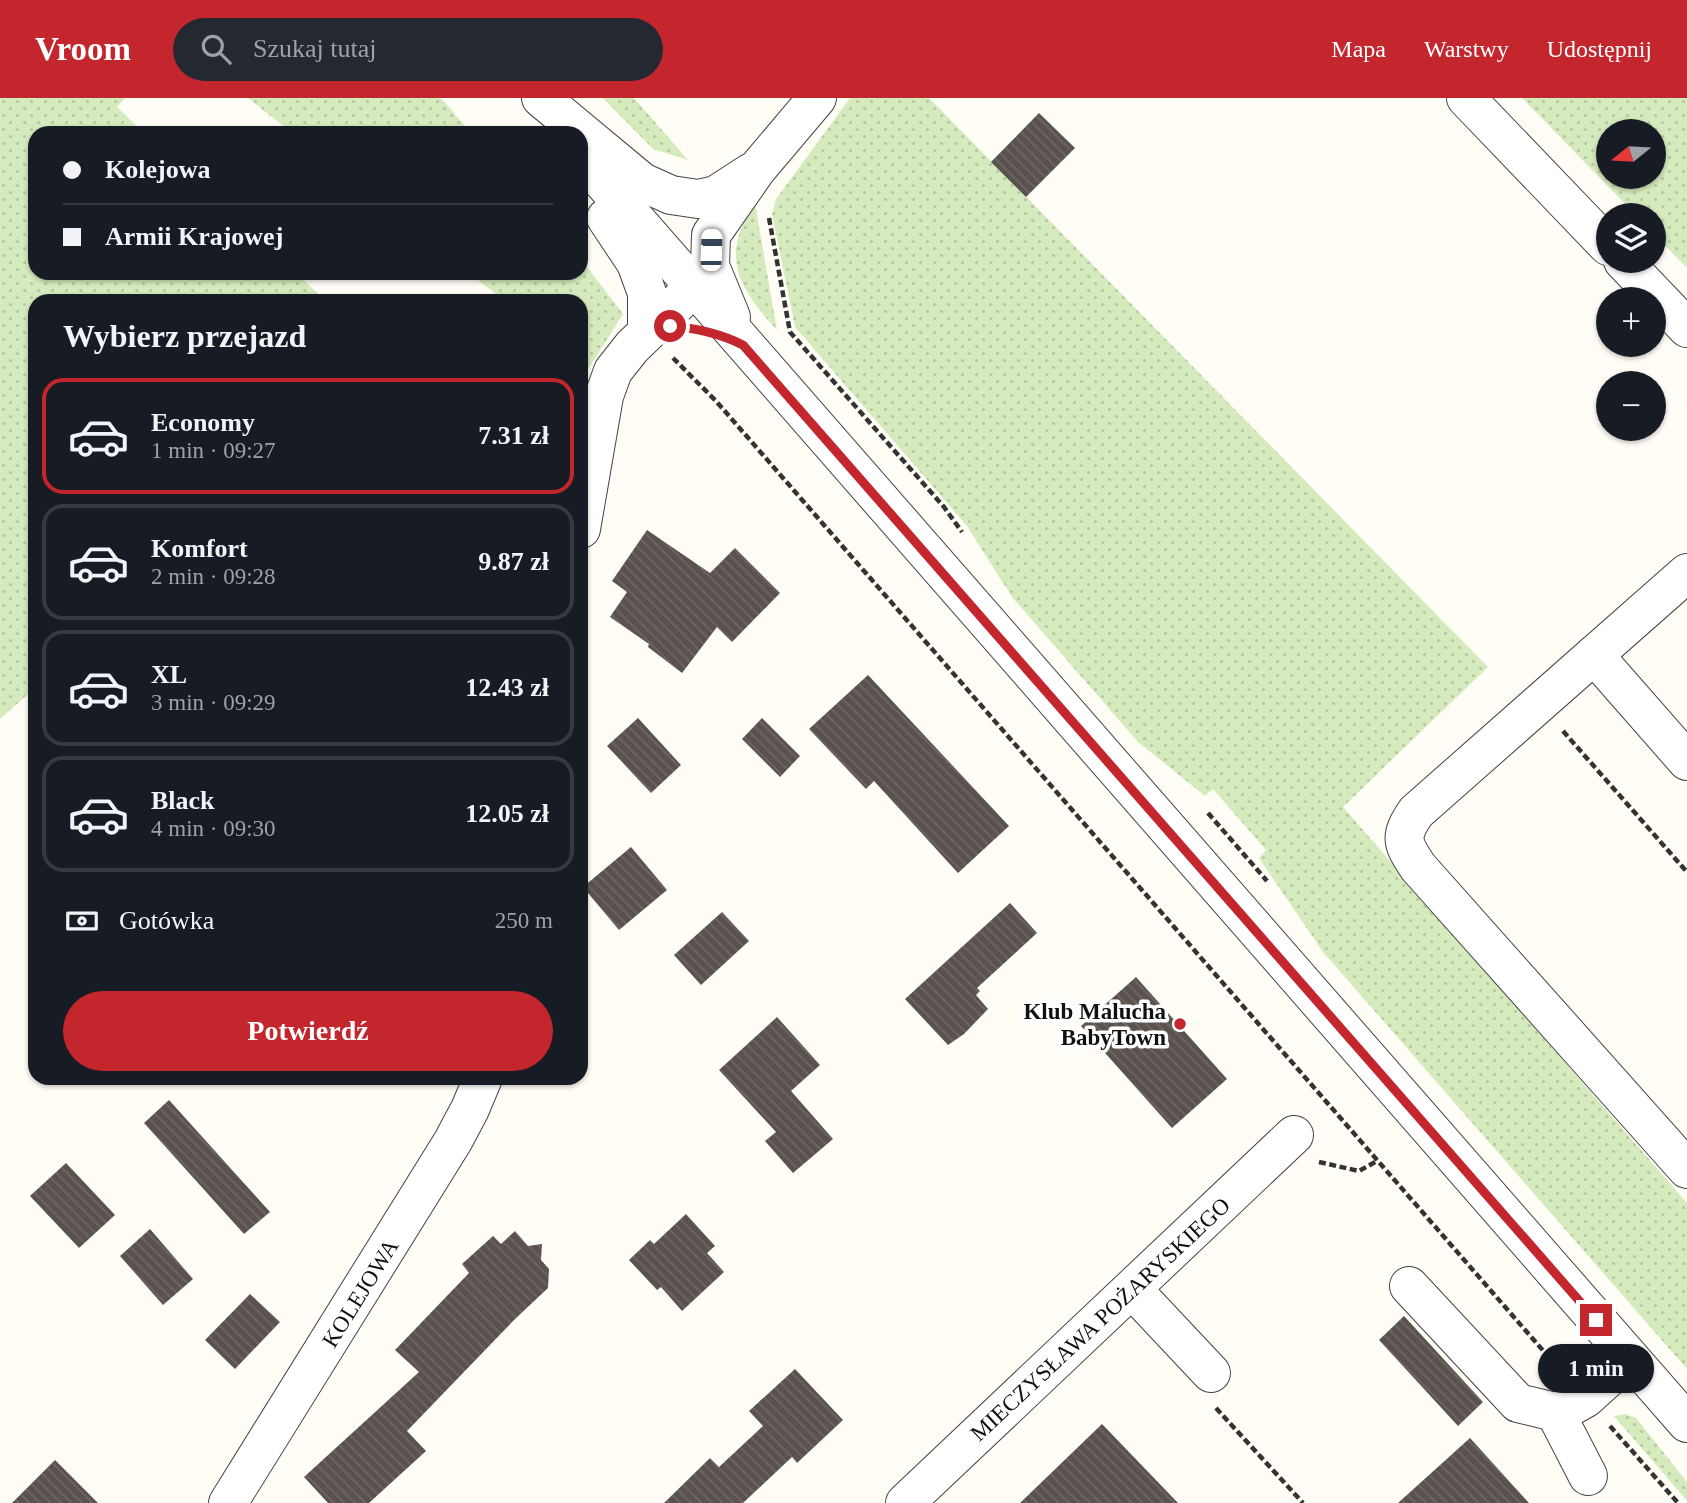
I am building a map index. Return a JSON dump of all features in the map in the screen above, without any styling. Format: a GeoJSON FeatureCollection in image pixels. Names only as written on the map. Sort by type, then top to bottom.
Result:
{"type":"FeatureCollection","features":[{"type":"Feature","properties":{"kind":"street"},"geometry":{"type":"LineString","coordinates":[[524,98],[543,126]]}},
{"type":"Feature","properties":{"kind":"street"},"geometry":{"type":"LineString","coordinates":[[530,98],[554,126]]}},
{"type":"Feature","properties":{"kind":"street"},"geometry":{"type":"LineString","coordinates":[[541,98],[575,126]]}},
{"type":"Feature","properties":{"kind":"street"},"geometry":{"type":"LineString","coordinates":[[743,345],[710,265],[711,235],[757,169],[817,98]]}},
{"type":"Feature","properties":{"kind":"street"},"geometry":{"type":"LineString","coordinates":[[1466,98],[1596,233]]}},
{"type":"Feature","properties":{"kind":"street"},"geometry":{"type":"LineString","coordinates":[[588,137],[642,182],[671,195],[698,198],[716,195],[757,169]]}},
{"type":"Feature","properties":{"kind":"street"},"geometry":{"type":"LineString","coordinates":[[588,165],[1687,1423]]}},
{"type":"Feature","properties":{"kind":"street"},"geometry":{"type":"LineString","coordinates":[[588,192],[636,263],[647,293],[656,340]]}},
{"type":"Feature","properties":{"kind":"street"},"geometry":{"type":"LineString","coordinates":[[1634,273],[1687,328]]}},
{"type":"Feature","properties":{"kind":"street"},"geometry":{"type":"LineString","coordinates":[[656,340],[693,288]]}},
{"type":"Feature","properties":{"kind":"street"},"geometry":{"type":"LineString","coordinates":[[588,487],[601,409],[608,384],[621,360],[656,340],[670,326],[694,328],[743,345]]}},
{"type":"Feature","properties":{"kind":"street"},"geometry":{"type":"LineString","coordinates":[[1687,573],[1416,812],[1404,828],[1404,846],[1418,867],[1687,1169]]}},
{"type":"Feature","properties":{"kind":"street"},"geometry":{"type":"LineString","coordinates":[[1594,655],[1687,761]]}},
{"type":"Feature","properties":{"kind":"street","name":"KOLEJOWA"},"geometry":{"type":"LineString","coordinates":[[228,1503],[446,1152],[480,1085]]}},
{"type":"Feature","properties":{"kind":"street","name":"MIECZYSŁAWA POŻARYSKIEGO"},"geometry":{"type":"LineString","coordinates":[[905,1503],[1294,1135]]}},
{"type":"Feature","properties":{"kind":"street"},"geometry":{"type":"LineString","coordinates":[[1409,1286],[1518,1403],[1571,1405],[1630,1358]]}},
{"type":"Feature","properties":{"kind":"street"},"geometry":{"type":"LineString","coordinates":[[1132,1289],[1211,1373]]}},
{"type":"Feature","properties":{"kind":"street"},"geometry":{"type":"LineString","coordinates":[[1571,1405],[1588,1476]]}},
{"type":"Feature","properties":{"kind":"path"},"geometry":{"type":"LineString","coordinates":[[768,213],[790,332]]}},
{"type":"Feature","properties":{"kind":"path"},"geometry":{"type":"LineString","coordinates":[[656,340],[716,401],[1326,1103],[1571,1405],[1678,1503]]}},
{"type":"Feature","properties":{"kind":"path"},"geometry":{"type":"LineString","coordinates":[[1539,704],[1687,872]]}},
{"type":"Feature","properties":{"kind":"green space"},"geometry":{"type":"Polygon","coordinates":[[[0,98],[125,98],[117,107],[137,126],[28,126],[28,280],[304,280],[318,294],[28,294],[28,694],[0,719],[0,98]]]}},
{"type":"Feature","properties":{"kind":"green space"},"geometry":{"type":"Polygon","coordinates":[[[248,98],[441,98],[465,126],[283,126],[248,98]]]}},
{"type":"Feature","properties":{"kind":"green space"},"geometry":{"type":"Polygon","coordinates":[[[603,98],[634,98],[688,160],[653,149],[603,98]]]}},
{"type":"Feature","properties":{"kind":"green space"},"geometry":{"type":"Polygon","coordinates":[[[850,98],[929,98],[1488,667],[1343,807],[1687,1203],[1687,1369],[1323,952],[1259,858],[1266,850],[1213,789],[1205,796],[1138,742],[1012,597],[967,526],[795,327],[772,214],[776,199],[850,98]]]}},
{"type":"Feature","properties":{"kind":"green space"},"geometry":{"type":"Polygon","coordinates":[[[1522,98],[1687,98],[1687,268],[1666,246],[1666,203],[1624,203],[1611,189],[1666,189],[1666,119],[1596,119],[1596,174],[1522,98]]]}},
{"type":"Feature","properties":{"kind":"green space"},"geometry":{"type":"Polygon","coordinates":[[[755,204],[777,330],[752,300],[738,270],[738,239],[755,204]]]}},
{"type":"Feature","properties":{"kind":"green space"},"geometry":{"type":"Polygon","coordinates":[[[588,268],[623,314],[589,368],[588,294],[496,294],[478,280],[588,280],[588,268]]]}},
{"type":"Feature","properties":{"kind":"green space"},"geometry":{"type":"Polygon","coordinates":[[[1625,1414],[1636,1418],[1687,1482],[1687,1501],[1614,1416],[1625,1414]]]}},
{"type":"Feature","properties":{"kind":"building"},"geometry":{"type":"Polygon","coordinates":[[[1039,113],[1075,148],[1026,197],[991,162],[1039,113]]]}},
{"type":"Feature","properties":{"kind":"building"},"geometry":{"type":"Polygon","coordinates":[[[647,530],[710,573],[735,548],[780,593],[732,642],[717,627],[682,673],[648,647],[649,644],[610,617],[627,592],[612,581],[647,530]]]}},
{"type":"Feature","properties":{"kind":"building"},"geometry":{"type":"Polygon","coordinates":[[[868,675],[1009,826],[958,873],[874,781],[866,789],[809,729],[868,675]]]}},
{"type":"Feature","properties":{"kind":"building"},"geometry":{"type":"Polygon","coordinates":[[[638,718],[681,765],[651,793],[607,746],[638,718]]]}},
{"type":"Feature","properties":{"kind":"building"},"geometry":{"type":"Polygon","coordinates":[[[762,718],[800,756],[780,777],[742,739],[762,718]]]}},
{"type":"Feature","properties":{"kind":"building"},"geometry":{"type":"Polygon","coordinates":[[[631,847],[667,890],[619,930],[588,893],[588,883],[631,847]]]}},
{"type":"Feature","properties":{"kind":"building"},"geometry":{"type":"Polygon","coordinates":[[[1010,903],[1037,933],[977,988],[980,991],[976,995],[988,1009],[964,1034],[948,1045],[905,999],[1010,903]]]}},
{"type":"Feature","properties":{"kind":"building"},"geometry":{"type":"Polygon","coordinates":[[[722,912],[749,941],[701,985],[674,955],[722,912]]]}},
{"type":"Feature","properties":{"kind":"building"},"geometry":{"type":"Polygon","coordinates":[[[1136,977],[1227,1079],[1172,1128],[1081,1026],[1136,977]]]}},
{"type":"Feature","properties":{"kind":"building"},"geometry":{"type":"Polygon","coordinates":[[[777,1017],[820,1065],[791,1091],[833,1139],[793,1173],[765,1141],[776,1132],[719,1070],[777,1017]]]}},
{"type":"Feature","properties":{"kind":"building"},"geometry":{"type":"Polygon","coordinates":[[[169,1100],[270,1212],[244,1234],[144,1123],[169,1100]]]}},
{"type":"Feature","properties":{"kind":"building"},"geometry":{"type":"Polygon","coordinates":[[[66,1163],[115,1215],[79,1248],[30,1196],[66,1163]]]}},
{"type":"Feature","properties":{"kind":"building"},"geometry":{"type":"Polygon","coordinates":[[[686,1214],[715,1246],[707,1253],[724,1272],[682,1311],[661,1287],[657,1290],[629,1260],[650,1240],[654,1244],[686,1214]]]}},
{"type":"Feature","properties":{"kind":"building"},"geometry":{"type":"Polygon","coordinates":[[[150,1229],[193,1279],[163,1305],[120,1256],[150,1229]]]}},
{"type":"Feature","properties":{"kind":"building"},"geometry":{"type":"Polygon","coordinates":[[[515,1231],[528,1246],[542,1244],[541,1260],[549,1269],[548,1288],[407,1431],[426,1451],[369,1503],[328,1503],[304,1477],[419,1372],[395,1350],[469,1273],[462,1264],[493,1236],[501,1244],[515,1231]]]}},
{"type":"Feature","properties":{"kind":"building"},"geometry":{"type":"Polygon","coordinates":[[[250,1294],[280,1322],[235,1369],[205,1340],[250,1294]]]}},
{"type":"Feature","properties":{"kind":"building"},"geometry":{"type":"Polygon","coordinates":[[[1404,1316],[1483,1402],[1458,1426],[1379,1340],[1404,1316]]]}},
{"type":"Feature","properties":{"kind":"building"},"geometry":{"type":"Polygon","coordinates":[[[795,1369],[843,1420],[797,1463],[792,1457],[743,1503],[664,1503],[710,1458],[719,1467],[763,1426],[749,1411],[795,1369]]]}},
{"type":"Feature","properties":{"kind":"building"},"geometry":{"type":"Polygon","coordinates":[[[1102,1424],[1178,1503],[1020,1503],[1102,1424]]]}},
{"type":"Feature","properties":{"kind":"building"},"geometry":{"type":"Polygon","coordinates":[[[1470,1438],[1529,1503],[1398,1503],[1470,1438]]]}},
{"type":"Feature","properties":{"kind":"building"},"geometry":{"type":"Polygon","coordinates":[[[55,1460],[98,1503],[12,1503],[55,1460]]]}},
{"type":"Feature","properties":{"kind":"place","name":"Klub Malucha BabyTown"},"geometry":{"type":"Point","coordinates":[1180,1024]}},
{"type":"Feature","properties":{"kind":"route"},"geometry":{"type":"LineString","coordinates":[[670,326],[694,328],[743,345],[1596,1320]]}}]}
